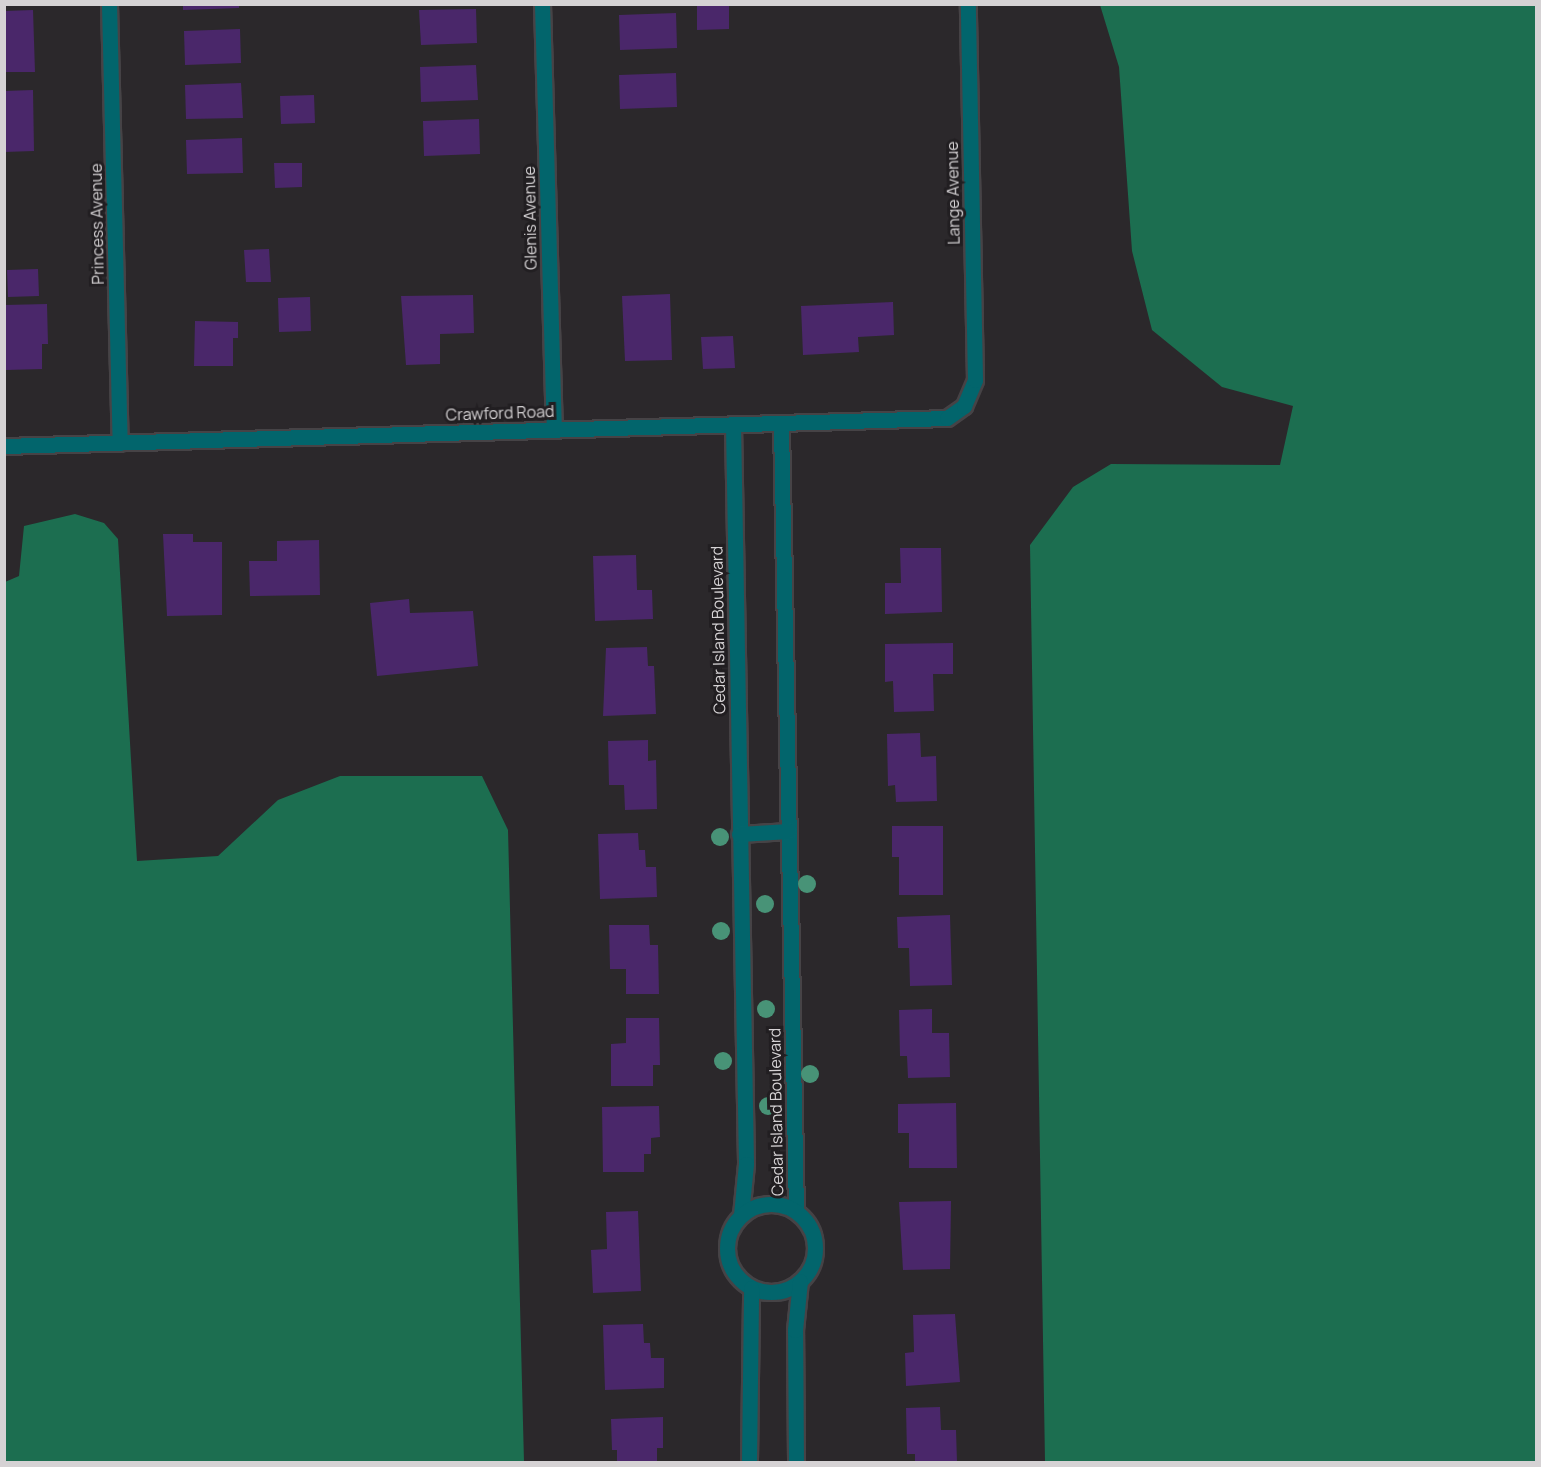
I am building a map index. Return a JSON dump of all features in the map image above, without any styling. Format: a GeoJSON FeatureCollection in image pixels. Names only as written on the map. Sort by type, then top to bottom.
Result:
{"type":"FeatureCollection","features":[{"type":"Feature","properties":{"kind":"street","name":"Princess Avenue"},"geometry":{"type":"LineString","coordinates":[[109,4],[120,443]]}},
{"type":"Feature","properties":{"kind":"street","name":"Glenis Avenue"},"geometry":{"type":"LineString","coordinates":[[543,4],[554,430]]}},
{"type":"Feature","properties":{"kind":"street","name":"Lange Avenue"},"geometry":{"type":"LineString","coordinates":[[968,4],[975,380]]}},
{"type":"Feature","properties":{"kind":"street","name":"Crawford Road"},"geometry":{"type":"LineString","coordinates":[[4,446],[936,421],[964,406],[975,380]]}},
{"type":"Feature","properties":{"kind":"street","name":"Cedar Island Boulevard"},"geometry":{"type":"LineString","coordinates":[[781,424],[796,1211]]}},
{"type":"Feature","properties":{"kind":"street","name":"Cedar Island Boulevard"},"geometry":{"type":"LineString","coordinates":[[733,425],[746,1164],[741,1215]]}},
{"type":"Feature","properties":{"kind":"street"},"geometry":{"type":"LineString","coordinates":[[740,834],[789,831]]}},
{"type":"Feature","properties":{"kind":"street","name":"Cedar Island Boulevard"},"geometry":{"type":"LineString","coordinates":[[751,1288],[737,1277],[729,1263],[726,1246],[730,1229],[741,1215],[756,1206],[773,1204],[796,1211],[807,1219],[816,1251],[811,1269],[800,1281],[795,1330],[796,1462]]}},
{"type":"Feature","properties":{"kind":"street"},"geometry":{"type":"LineString","coordinates":[[749,1462],[751,1288],[767,1292],[784,1290],[800,1281]]}},
{"type":"Feature","properties":{"kind":"green space"},"geometry":{"type":"Polygon","coordinates":[[[1100,5],[1536,5],[1536,1462],[1045,1462],[1030,545],[1073,487],[1111,464],[1280,465],[1293,406],[1222,387],[1152,330],[1132,251],[1119,67],[1100,5]]]}},
{"type":"Feature","properties":{"kind":"green space"},"geometry":{"type":"Polygon","coordinates":[[[75,514],[104,523],[118,539],[137,861],[218,856],[278,800],[340,776],[482,776],[508,830],[524,1462],[5,1462],[5,582],[19,576],[24,526],[75,514]]]}},
{"type":"Feature","properties":{"kind":"building"},"geometry":{"type":"Polygon","coordinates":[[[183,4],[239,4],[239,8],[183,10],[183,4]]]}},
{"type":"Feature","properties":{"kind":"building"},"geometry":{"type":"Polygon","coordinates":[[[697,4],[729,4],[729,29],[697,30],[697,4]]]}},
{"type":"Feature","properties":{"kind":"building"},"geometry":{"type":"Polygon","coordinates":[[[476,9],[477,43],[421,45],[419,10],[476,9]]]}},
{"type":"Feature","properties":{"kind":"building"},"geometry":{"type":"Polygon","coordinates":[[[33,10],[35,72],[4,72],[4,11],[33,10]]]}},
{"type":"Feature","properties":{"kind":"building"},"geometry":{"type":"Polygon","coordinates":[[[676,13],[677,48],[620,50],[619,15],[676,13]]]}},
{"type":"Feature","properties":{"kind":"building"},"geometry":{"type":"Polygon","coordinates":[[[240,29],[241,63],[185,65],[184,31],[240,29]]]}},
{"type":"Feature","properties":{"kind":"building"},"geometry":{"type":"Polygon","coordinates":[[[476,65],[478,100],[421,102],[420,67],[476,65]]]}},
{"type":"Feature","properties":{"kind":"building"},"geometry":{"type":"Polygon","coordinates":[[[676,73],[677,107],[620,109],[619,75],[676,73]]]}},
{"type":"Feature","properties":{"kind":"building"},"geometry":{"type":"Polygon","coordinates":[[[241,83],[243,118],[186,119],[185,85],[241,83]]]}},
{"type":"Feature","properties":{"kind":"building"},"geometry":{"type":"Polygon","coordinates":[[[33,90],[34,151],[4,152],[4,91],[33,90]]]}},
{"type":"Feature","properties":{"kind":"building"},"geometry":{"type":"Polygon","coordinates":[[[314,95],[315,123],[281,124],[280,96],[314,95]]]}},
{"type":"Feature","properties":{"kind":"building"},"geometry":{"type":"Polygon","coordinates":[[[479,119],[480,154],[424,156],[423,121],[479,119]]]}},
{"type":"Feature","properties":{"kind":"building"},"geometry":{"type":"Polygon","coordinates":[[[242,138],[243,173],[187,174],[186,140],[242,138]]]}},
{"type":"Feature","properties":{"kind":"building"},"geometry":{"type":"Polygon","coordinates":[[[274,163],[302,163],[302,187],[275,188],[274,163]]]}},
{"type":"Feature","properties":{"kind":"building"},"geometry":{"type":"Polygon","coordinates":[[[269,249],[271,282],[246,282],[244,250],[269,249]]]}},
{"type":"Feature","properties":{"kind":"building"},"geometry":{"type":"Polygon","coordinates":[[[38,269],[39,296],[8,297],[7,270],[38,269]]]}},
{"type":"Feature","properties":{"kind":"building"},"geometry":{"type":"Polygon","coordinates":[[[670,294],[672,360],[625,361],[622,296],[670,294]]]}},
{"type":"Feature","properties":{"kind":"building"},"geometry":{"type":"Polygon","coordinates":[[[473,295],[474,333],[440,334],[440,364],[406,365],[401,296],[473,295]]]}},
{"type":"Feature","properties":{"kind":"building"},"geometry":{"type":"Polygon","coordinates":[[[310,297],[311,331],[279,332],[278,298],[310,297]]]}},
{"type":"Feature","properties":{"kind":"building"},"geometry":{"type":"Polygon","coordinates":[[[893,302],[894,335],[858,337],[859,352],[803,355],[801,306],[893,302]]]}},
{"type":"Feature","properties":{"kind":"building"},"geometry":{"type":"Polygon","coordinates":[[[47,304],[48,344],[42,344],[42,369],[6,370],[5,305],[47,304]]]}},
{"type":"Feature","properties":{"kind":"building"},"geometry":{"type":"Polygon","coordinates":[[[195,321],[238,322],[238,338],[233,338],[233,366],[194,366],[195,321]]]}},
{"type":"Feature","properties":{"kind":"building"},"geometry":{"type":"Polygon","coordinates":[[[733,336],[735,368],[703,369],[701,337],[733,336]]]}},
{"type":"Feature","properties":{"kind":"building"},"geometry":{"type":"Polygon","coordinates":[[[163,534],[193,534],[193,542],[222,542],[222,615],[167,616],[163,534]]]}},
{"type":"Feature","properties":{"kind":"building"},"geometry":{"type":"Polygon","coordinates":[[[319,540],[320,595],[250,596],[249,561],[277,561],[277,541],[319,540]]]}},
{"type":"Feature","properties":{"kind":"building"},"geometry":{"type":"Polygon","coordinates":[[[900,548],[941,548],[942,612],[885,614],[885,583],[901,583],[900,548]]]}},
{"type":"Feature","properties":{"kind":"building"},"geometry":{"type":"Polygon","coordinates":[[[636,555],[637,590],[652,590],[653,619],[595,621],[593,556],[636,555]]]}},
{"type":"Feature","properties":{"kind":"building"},"geometry":{"type":"Polygon","coordinates":[[[409,599],[410,613],[473,611],[478,666],[377,676],[370,603],[409,599]]]}},
{"type":"Feature","properties":{"kind":"building"},"geometry":{"type":"Polygon","coordinates":[[[953,643],[953,674],[933,674],[934,711],[894,712],[893,681],[885,682],[885,644],[953,643]]]}},
{"type":"Feature","properties":{"kind":"building"},"geometry":{"type":"Polygon","coordinates":[[[647,647],[648,666],[654,666],[656,714],[603,716],[606,648],[647,647]]]}},
{"type":"Feature","properties":{"kind":"building"},"geometry":{"type":"Polygon","coordinates":[[[920,733],[921,757],[936,756],[937,801],[896,802],[895,785],[888,786],[887,734],[920,733]]]}},
{"type":"Feature","properties":{"kind":"building"},"geometry":{"type":"Polygon","coordinates":[[[648,740],[648,761],[656,760],[657,809],[625,810],[624,785],[609,785],[608,741],[648,740]]]}},
{"type":"Feature","properties":{"kind":"building"},"geometry":{"type":"Polygon","coordinates":[[[892,826],[943,826],[943,895],[899,895],[899,857],[892,857],[892,826]]]}},
{"type":"Feature","properties":{"kind":"building"},"geometry":{"type":"Polygon","coordinates":[[[638,833],[639,850],[645,850],[646,867],[656,867],[657,897],[600,899],[598,834],[638,833]]]}},
{"type":"Feature","properties":{"kind":"building"},"geometry":{"type":"Polygon","coordinates":[[[950,915],[952,985],[910,986],[909,948],[898,948],[897,917],[950,915]]]}},
{"type":"Feature","properties":{"kind":"building"},"geometry":{"type":"Polygon","coordinates":[[[609,925],[649,925],[650,945],[658,945],[659,994],[626,994],[626,969],[610,969],[609,925]]]}},
{"type":"Feature","properties":{"kind":"building"},"geometry":{"type":"Polygon","coordinates":[[[932,1009],[932,1033],[949,1033],[950,1077],[908,1078],[907,1056],[900,1056],[899,1010],[932,1009]]]}},
{"type":"Feature","properties":{"kind":"building"},"geometry":{"type":"Polygon","coordinates":[[[626,1018],[659,1018],[660,1065],[653,1065],[653,1086],[611,1086],[611,1044],[626,1043],[626,1018]]]}},
{"type":"Feature","properties":{"kind":"building"},"geometry":{"type":"Polygon","coordinates":[[[956,1103],[957,1168],[909,1168],[909,1133],[898,1133],[898,1104],[956,1103]]]}},
{"type":"Feature","properties":{"kind":"building"},"geometry":{"type":"Polygon","coordinates":[[[659,1106],[660,1137],[651,1138],[651,1154],[644,1154],[644,1172],[603,1172],[602,1107],[659,1106]]]}},
{"type":"Feature","properties":{"kind":"building"},"geometry":{"type":"Polygon","coordinates":[[[951,1201],[950,1269],[903,1270],[899,1202],[951,1201]]]}},
{"type":"Feature","properties":{"kind":"building"},"geometry":{"type":"Polygon","coordinates":[[[638,1211],[641,1291],[593,1293],[591,1250],[607,1249],[606,1212],[638,1211]]]}},
{"type":"Feature","properties":{"kind":"building"},"geometry":{"type":"Polygon","coordinates":[[[955,1314],[960,1382],[906,1386],[905,1353],[914,1352],[913,1315],[955,1314]]]}},
{"type":"Feature","properties":{"kind":"building"},"geometry":{"type":"Polygon","coordinates":[[[643,1324],[644,1343],[650,1343],[651,1358],[664,1358],[664,1388],[605,1390],[603,1325],[643,1324]]]}},
{"type":"Feature","properties":{"kind":"building"},"geometry":{"type":"Polygon","coordinates":[[[940,1407],[941,1430],[956,1430],[957,1462],[915,1462],[915,1454],[907,1454],[906,1408],[940,1407]]]}},
{"type":"Feature","properties":{"kind":"building"},"geometry":{"type":"Polygon","coordinates":[[[663,1417],[663,1448],[657,1448],[657,1462],[617,1462],[617,1450],[612,1450],[611,1419],[663,1417]]]}}]}
